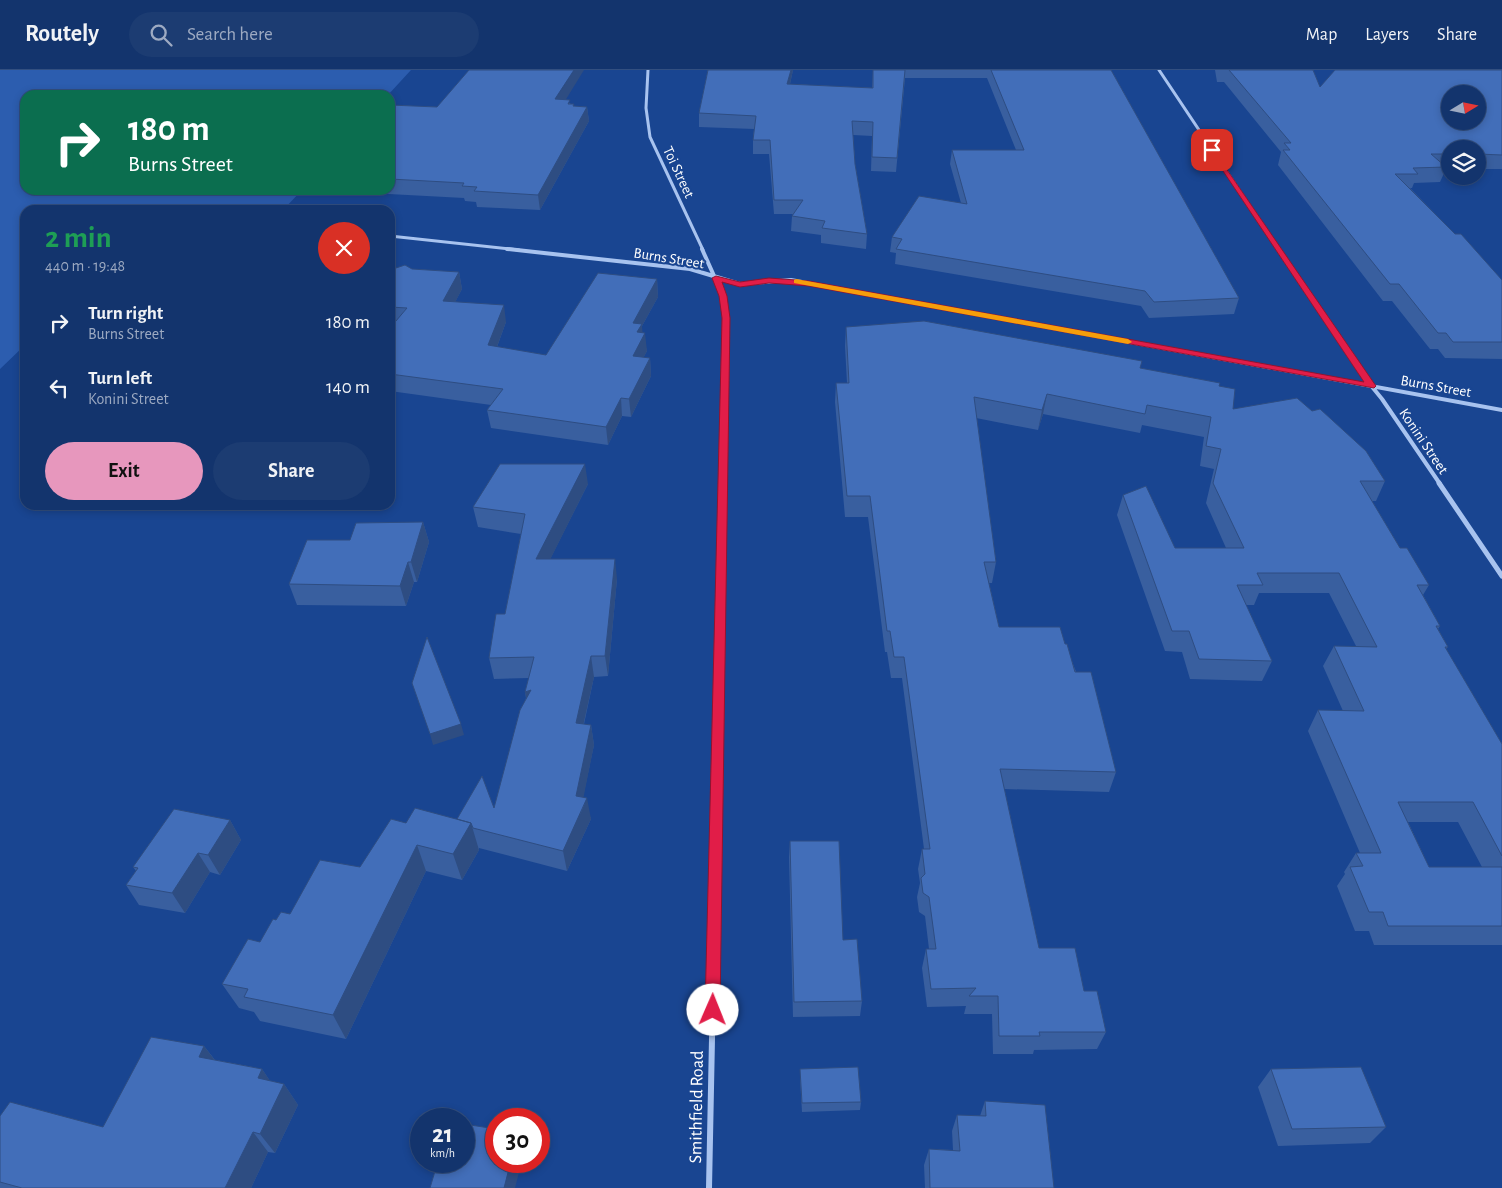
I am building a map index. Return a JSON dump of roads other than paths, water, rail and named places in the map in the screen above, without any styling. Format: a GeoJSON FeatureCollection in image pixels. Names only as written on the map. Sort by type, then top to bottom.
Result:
{"type":"FeatureCollection","features":[{"type":"Feature","properties":{"kind":"street","name":"Toi Street"},"geometry":{"type":"LineString","coordinates":[[648,70],[646,108],[650,137],[716,278]]}},
{"type":"Feature","properties":{"kind":"street","name":"Konini Street"},"geometry":{"type":"LineString","coordinates":[[1160,70],[1371,386],[1502,576]]}},
{"type":"Feature","properties":{"kind":"street","name":"Burns Street"},"geometry":{"type":"LineString","coordinates":[[395,237],[690,269],[740,284],[769,280],[809,283],[1502,410]]}},
{"type":"Feature","properties":{"kind":"street","name":"Smithfield Road"},"geometry":{"type":"LineString","coordinates":[[709,1188],[726,318],[723,296],[716,278]]}}]}
